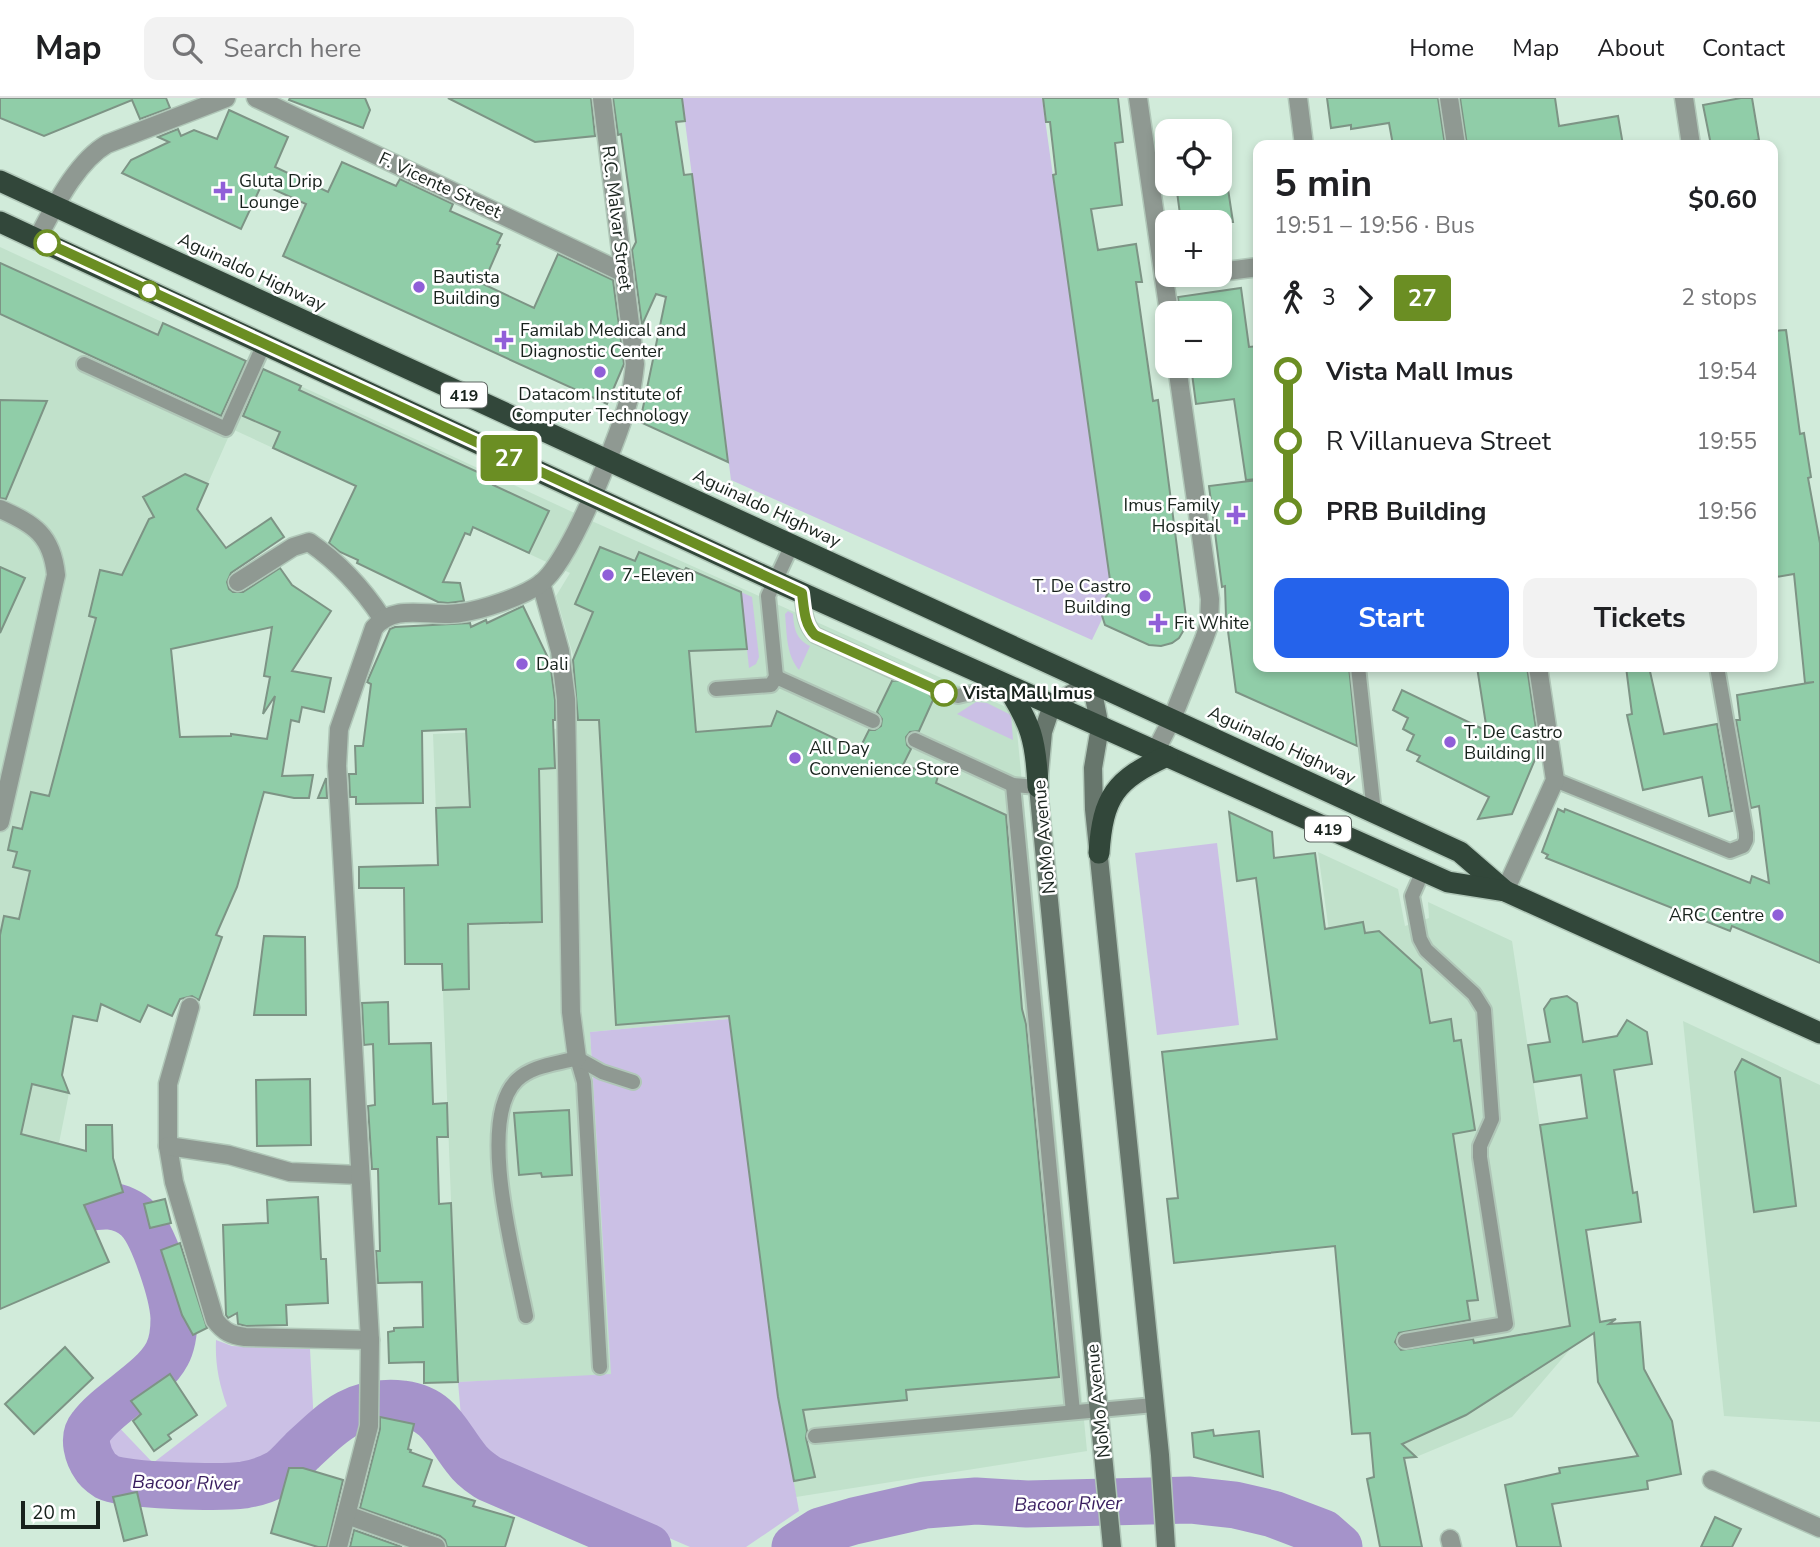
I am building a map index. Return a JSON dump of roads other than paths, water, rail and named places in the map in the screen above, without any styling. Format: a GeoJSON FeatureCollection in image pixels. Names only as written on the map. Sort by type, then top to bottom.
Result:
{"type":"FeatureCollection","features":[{"type":"Feature","properties":{"kind":"highway","name":"Aguinaldo Highway"},"geometry":{"type":"LineString","coordinates":[[0,181],[1460,852],[1505,891]]}},
{"type":"Feature","properties":{"kind":"highway","name":"Aguinaldo Highway"},"geometry":{"type":"LineString","coordinates":[[0,222],[775,581],[1423,871],[1448,882],[1505,891],[1820,1033]]}},
{"type":"Feature","properties":{"kind":"highway"},"geometry":{"type":"LineString","coordinates":[[1006,685],[1026,715],[1032,732],[1037,750],[1038,787]]}},
{"type":"Feature","properties":{"kind":"highway"},"geometry":{"type":"LineString","coordinates":[[1099,853],[1101,822],[1114,794],[1137,770],[1161,754]]}},
{"type":"Feature","properties":{"kind":"main road"},"geometry":{"type":"LineString","coordinates":[[1052,705],[1090,682],[1100,727],[1093,768],[1093,790],[1160,1455],[1166,1547]]}},
{"type":"Feature","properties":{"kind":"main road","name":"NoMo Avenue"},"geometry":{"type":"LineString","coordinates":[[1052,705],[1043,732],[1038,787],[1112,1547]]}},
{"type":"Feature","properties":{"kind":"street"},"geometry":{"type":"LineString","coordinates":[[37,239],[55,206],[97,150],[226,98]]}},
{"type":"Feature","properties":{"kind":"street","name":"F. Vicente Street"},"geometry":{"type":"LineString","coordinates":[[256,98],[624,273]]}},
{"type":"Feature","properties":{"kind":"street","name":"R.C. Malvar Street"},"geometry":{"type":"LineString","coordinates":[[541,583],[560,562],[591,496],[607,460],[634,378],[634,350],[602,98]]}},
{"type":"Feature","properties":{"kind":"street"},"geometry":{"type":"LineString","coordinates":[[1138,98],[1155,216]]}},
{"type":"Feature","properties":{"kind":"street"},"geometry":{"type":"LineString","coordinates":[[1298,98],[1303,140]]}},
{"type":"Feature","properties":{"kind":"street"},"geometry":{"type":"LineString","coordinates":[[1449,98],[1455,140]]}},
{"type":"Feature","properties":{"kind":"street"},"geometry":{"type":"LineString","coordinates":[[1684,98],[1690,140]]}},
{"type":"Feature","properties":{"kind":"street"},"geometry":{"type":"LineString","coordinates":[[1232,270],[1253,268]]}},
{"type":"Feature","properties":{"kind":"street"},"geometry":{"type":"LineString","coordinates":[[1161,754],[1204,639],[1210,613],[1179,378]]}},
{"type":"Feature","properties":{"kind":"street"},"geometry":{"type":"LineString","coordinates":[[0,509],[32,525],[43,535],[55,561],[56,575],[0,822]]}},
{"type":"Feature","properties":{"kind":"street"},"geometry":{"type":"LineString","coordinates":[[238,582],[293,547],[309,542],[370,599],[382,618]]}},
{"type":"Feature","properties":{"kind":"street"},"geometry":{"type":"LineString","coordinates":[[338,1547],[369,1426],[371,1390],[337,746],[344,711],[374,628],[382,618],[394,614],[442,614],[475,610],[541,583],[559,652],[566,699],[571,1012],[577,1058]]}},
{"type":"Feature","properties":{"kind":"street"},"geometry":{"type":"LineString","coordinates":[[1505,891],[1555,780],[1539,672]]}},
{"type":"Feature","properties":{"kind":"street"},"geometry":{"type":"LineString","coordinates":[[191,1007],[168,1084],[168,1146],[174,1182],[211,1308],[222,1330],[245,1337],[370,1340]]}},
{"type":"Feature","properties":{"kind":"street"},"geometry":{"type":"LineString","coordinates":[[168,1146],[229,1155],[290,1172],[359,1175]]}},
{"type":"Feature","properties":{"kind":"street"},"geometry":{"type":"LineString","coordinates":[[1712,1480],[1820,1528]]}},
{"type":"Feature","properties":{"kind":"street"},"geometry":{"type":"LineString","coordinates":[[347,1514],[436,1547]]}},
{"type":"Feature","properties":{"kind":"lane"},"geometry":{"type":"LineString","coordinates":[[84,363],[226,429],[264,344]]}},
{"type":"Feature","properties":{"kind":"lane"},"geometry":{"type":"LineString","coordinates":[[716,689],[771,685],[776,677],[768,596],[792,545]]}},
{"type":"Feature","properties":{"kind":"lane"},"geometry":{"type":"LineString","coordinates":[[802,593],[806,620],[815,635],[896,672]]}},
{"type":"Feature","properties":{"kind":"lane"},"geometry":{"type":"LineString","coordinates":[[1359,672],[1374,812]]}},
{"type":"Feature","properties":{"kind":"lane"},"geometry":{"type":"LineString","coordinates":[[1555,780],[1730,851],[1743,846],[1746,833],[1718,672]]}},
{"type":"Feature","properties":{"kind":"lane"},"geometry":{"type":"LineString","coordinates":[[776,677],[873,721]]}},
{"type":"Feature","properties":{"kind":"lane"},"geometry":{"type":"LineString","coordinates":[[937,691],[958,696],[1006,685]]}},
{"type":"Feature","properties":{"kind":"lane"},"geometry":{"type":"LineString","coordinates":[[915,740],[1013,785],[1038,787]]}},
{"type":"Feature","properties":{"kind":"lane"},"geometry":{"type":"LineString","coordinates":[[1013,785],[1073,1412]]}},
{"type":"Feature","properties":{"kind":"lane"},"geometry":{"type":"LineString","coordinates":[[1405,1341],[1506,1324],[1480,1157],[1480,1146],[1492,1119],[1484,1010],[1474,994],[1426,950],[1420,939],[1412,896],[1423,871]]}},
{"type":"Feature","properties":{"kind":"lane"},"geometry":{"type":"LineString","coordinates":[[1032,981],[1057,978]]}},
{"type":"Feature","properties":{"kind":"lane"},"geometry":{"type":"LineString","coordinates":[[1039,1052],[1064,1051]]}},
{"type":"Feature","properties":{"kind":"lane"},"geometry":{"type":"LineString","coordinates":[[577,1058],[584,1082],[600,1367]]}},
{"type":"Feature","properties":{"kind":"lane"},"geometry":{"type":"LineString","coordinates":[[526,1316],[502,1193],[499,1127],[504,1101],[516,1081],[533,1069],[577,1058],[602,1072],[633,1082]]}},
{"type":"Feature","properties":{"kind":"lane"},"geometry":{"type":"LineString","coordinates":[[815,1436],[1154,1405]]}},
{"type":"Feature","properties":{"kind":"waterway","name":"Bacoor River"},"geometry":{"type":"LineString","coordinates":[[0,1241],[39,1223],[97,1206],[118,1207],[135,1216],[150,1238],[170,1295],[174,1318],[173,1336],[169,1350],[152,1373],[108,1409],[88,1431],[86,1442],[90,1457],[97,1469],[107,1477],[174,1486],[232,1486],[253,1483],[282,1471],[346,1414],[371,1405],[403,1404],[416,1407],[435,1418],[470,1464],[488,1478],[648,1547]]}},
{"type":"Feature","properties":{"kind":"waterway","name":"Bacoor River"},"geometry":{"type":"LineString","coordinates":[[795,1547],[820,1531],[925,1505],[976,1501],[1027,1504],[1190,1500],[1235,1505],[1273,1514],[1323,1533],[1339,1547]]}},
{"type":"Feature","properties":{"kind":"place","name":"Gluta Drip Lounge"},"geometry":{"type":"Point","coordinates":[223,191]}},
{"type":"Feature","properties":{"kind":"place","name":"Bautista Building"},"geometry":{"type":"Point","coordinates":[419,287]}},
{"type":"Feature","properties":{"kind":"place","name":"Familab Medical and Diagnostic Center"},"geometry":{"type":"Point","coordinates":[504,340]}},
{"type":"Feature","properties":{"kind":"place","name":"Datacom Institute of Computer Technology"},"geometry":{"type":"Point","coordinates":[600,372]}},
{"type":"Feature","properties":{"kind":"place","name":"Imus Family Hospital"},"geometry":{"type":"Point","coordinates":[1236,515]}},
{"type":"Feature","properties":{"kind":"place","name":"7-Eleven"},"geometry":{"type":"Point","coordinates":[608,575]}},
{"type":"Feature","properties":{"kind":"place","name":"T. De Castro Building"},"geometry":{"type":"Point","coordinates":[1145,596]}},
{"type":"Feature","properties":{"kind":"place","name":"Fit White"},"geometry":{"type":"Point","coordinates":[1158,623]}},
{"type":"Feature","properties":{"kind":"place","name":"Dali"},"geometry":{"type":"Point","coordinates":[522,664]}},
{"type":"Feature","properties":{"kind":"place","name":"Vista Mall Imus"},"geometry":{"type":"Point","coordinates":[944,693]}},
{"type":"Feature","properties":{"kind":"place","name":"T. De Castro Building II"},"geometry":{"type":"Point","coordinates":[1450,742]}},
{"type":"Feature","properties":{"kind":"place","name":"All Day Convenience Store"},"geometry":{"type":"Point","coordinates":[795,758]}},
{"type":"Feature","properties":{"kind":"place","name":"ARC Centre"},"geometry":{"type":"Point","coordinates":[1778,915]}}]}
